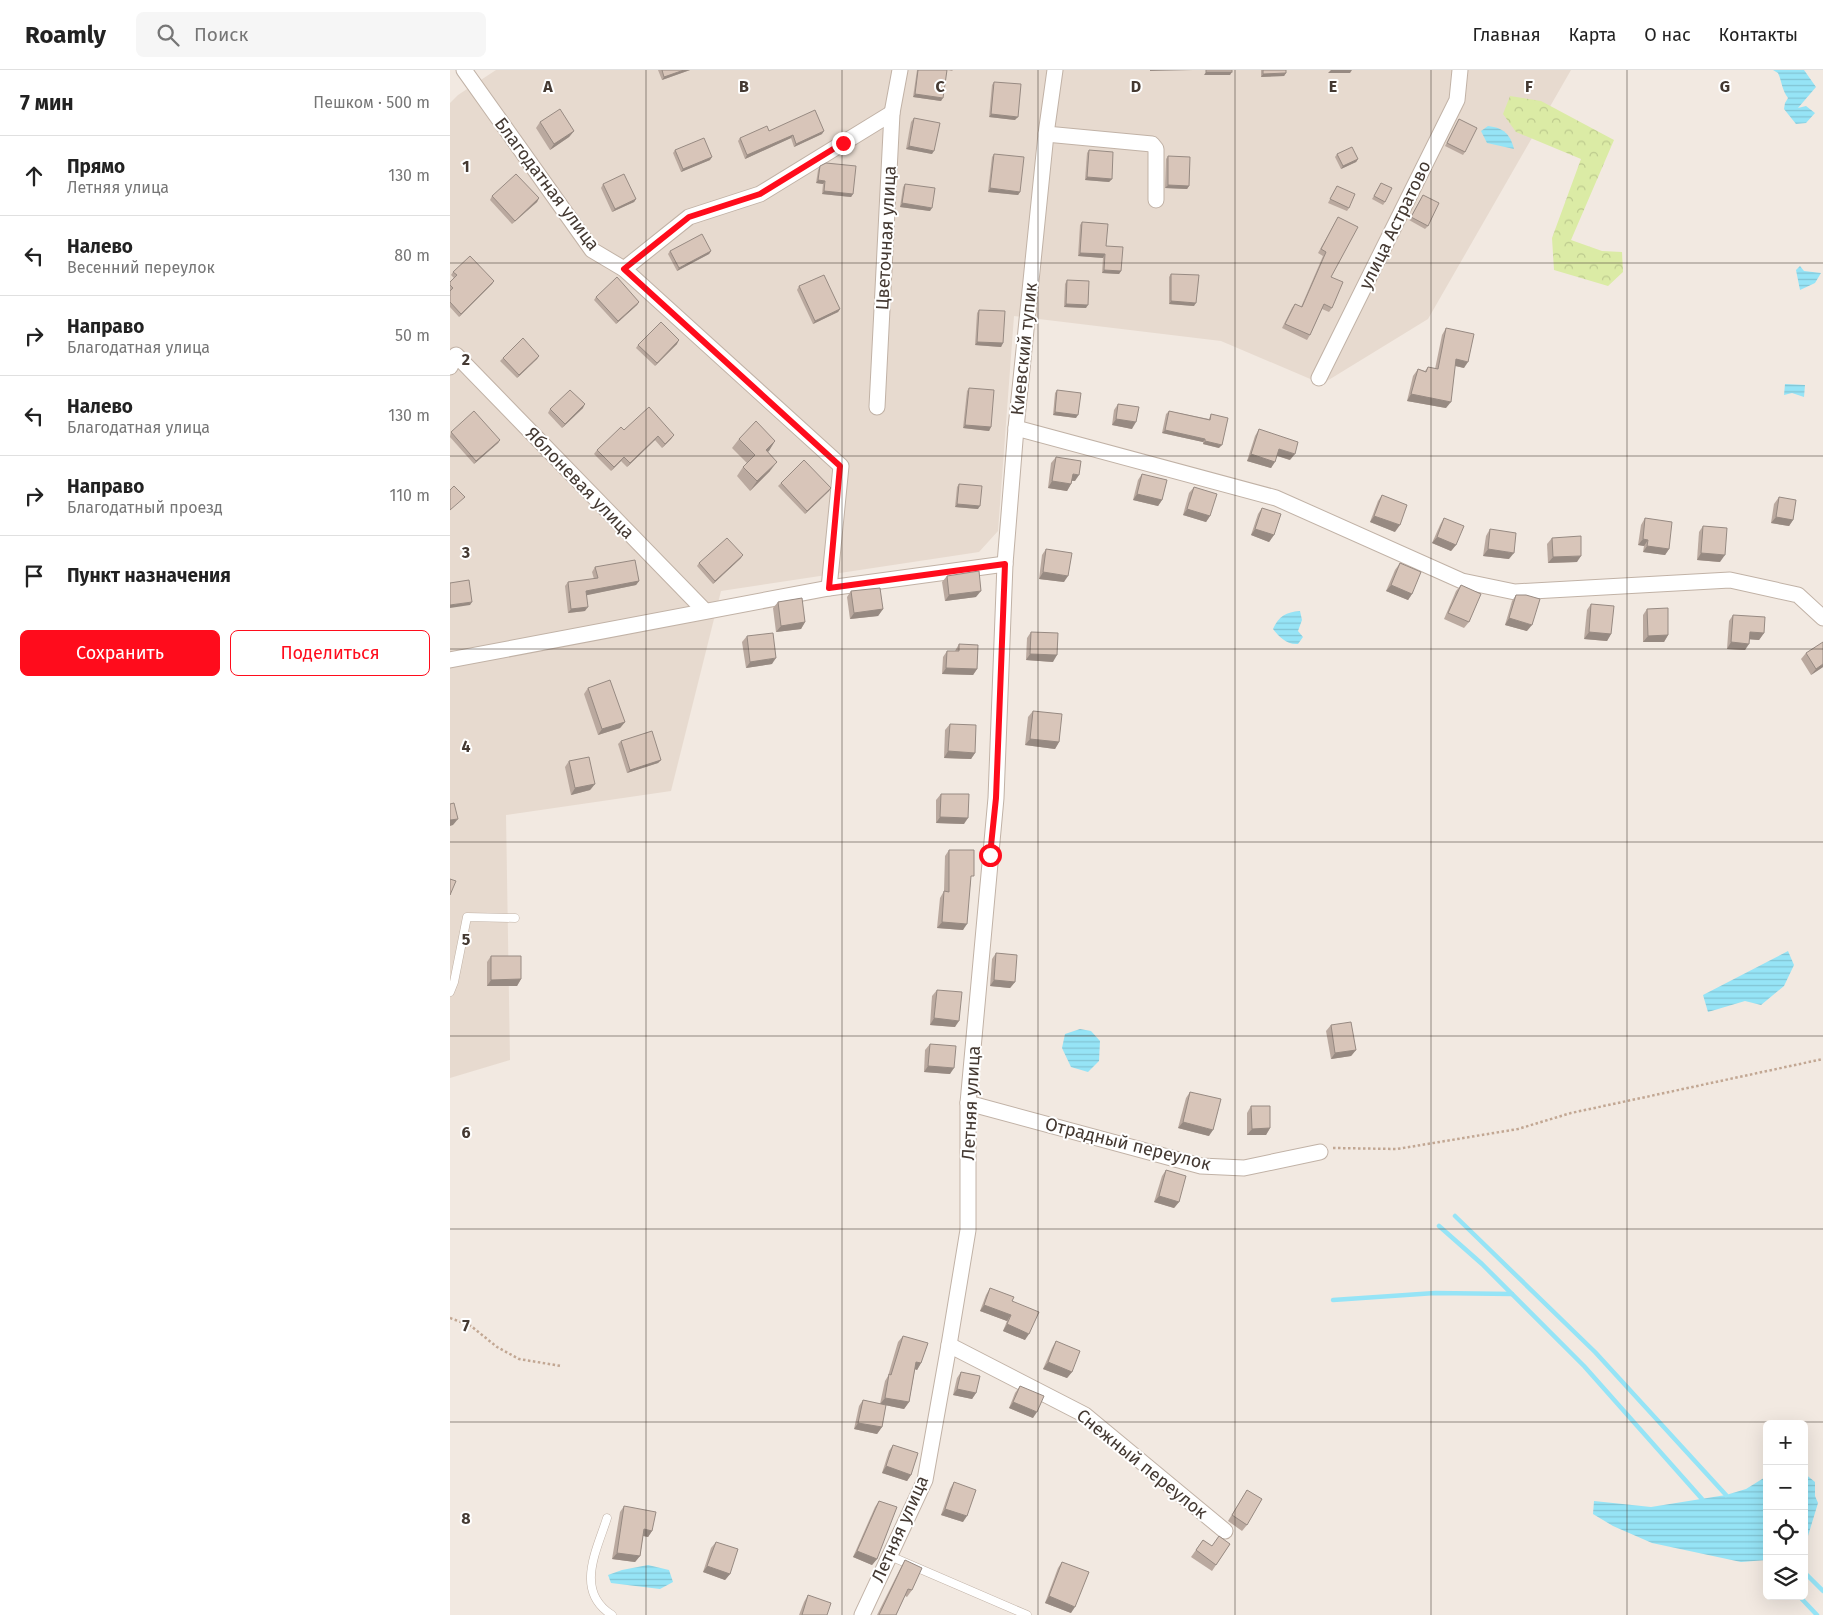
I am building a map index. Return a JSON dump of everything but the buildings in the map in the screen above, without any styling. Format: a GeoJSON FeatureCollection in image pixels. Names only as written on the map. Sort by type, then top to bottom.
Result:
{"type":"FeatureCollection","features":[{"type":"Feature","properties":{"kind":"street","name":"Благодатная улица"},"geometry":{"type":"LineString","coordinates":[[464,70],[592,250],[624,269],[840,466],[829,588]]}},
{"type":"Feature","properties":{"kind":"street","name":"Цветочная улица"},"geometry":{"type":"LineString","coordinates":[[877,407],[892,113],[900,70]]}},
{"type":"Feature","properties":{"kind":"street","name":"Киевский тупик"},"geometry":{"type":"LineString","coordinates":[[1005,569],[1016,428],[1046,134],[1055,70]]}},
{"type":"Feature","properties":{"kind":"street","name":"улица Астратово"},"geometry":{"type":"LineString","coordinates":[[1319,378],[1457,100],[1460,70]]}},
{"type":"Feature","properties":{"kind":"street"},"geometry":{"type":"LineString","coordinates":[[624,269],[689,217],[760,194],[892,113]]}},
{"type":"Feature","properties":{"kind":"street"},"geometry":{"type":"LineString","coordinates":[[1046,134],[1152,144],[1156,149],[1156,200]]}},
{"type":"Feature","properties":{"kind":"street","name":"Яблоневая улица"},"geometry":{"type":"LineString","coordinates":[[452,357],[705,611]]}},
{"type":"Feature","properties":{"kind":"street"},"geometry":{"type":"LineString","coordinates":[[1016,428],[1276,498],[1462,581],[1515,592],[1730,580],[1798,594],[1823,618]]}},
{"type":"Feature","properties":{"kind":"street"},"geometry":{"type":"LineString","coordinates":[[450,660],[829,588],[1005,569]]}},
{"type":"Feature","properties":{"kind":"street","name":"Летняя улица"},"geometry":{"type":"LineString","coordinates":[[862,1615],[925,1480],[950,1345],[968,1230],[968,1103],[996,798],[1005,569]]}},
{"type":"Feature","properties":{"kind":"street","name":"Отрадный переулок"},"geometry":{"type":"LineString","coordinates":[[968,1103],[1201,1166],[1244,1168],[1320,1152]]}},
{"type":"Feature","properties":{"kind":"street","name":"Снежный переулок"},"geometry":{"type":"LineString","coordinates":[[950,1345],[1085,1415],[1225,1531]]}},
{"type":"Feature","properties":{"kind":"lane"},"geometry":{"type":"LineString","coordinates":[[450,992],[467,917],[515,918]]}},
{"type":"Feature","properties":{"kind":"lane"},"geometry":{"type":"LineString","coordinates":[[607,1518],[590,1573],[592,1593],[606,1611],[612,1615]]}},
{"type":"Feature","properties":{"kind":"lane"},"geometry":{"type":"LineString","coordinates":[[890,1556],[1027,1615]]}},
{"type":"Feature","properties":{"kind":"path"},"geometry":{"type":"LineString","coordinates":[[1320,1152],[1338,1147],[1397,1149],[1518,1129],[1571,1113],[1823,1058]]}},
{"type":"Feature","properties":{"kind":"path"},"geometry":{"type":"LineString","coordinates":[[450,1318],[471,1326],[497,1346],[520,1359],[561,1366]]}},
{"type":"Feature","properties":{"kind":"shaded area"},"geometry":{"type":"Polygon","coordinates":[[[496,70],[1571,70],[1428,319],[1322,384],[1221,341],[1014,316],[998,531],[979,552],[721,591],[671,791],[506,815],[510,1060],[450,1078],[450,103],[458,95],[496,70]]]}},
{"type":"Feature","properties":{"kind":"green space"},"geometry":{"type":"Polygon","coordinates":[[[1510,96],[1541,101],[1614,140],[1571,240],[1602,251],[1622,252],[1623,272],[1608,286],[1554,270],[1552,238],[1581,159],[1516,132],[1503,114],[1510,96]]]}},
{"type":"Feature","properties":{"kind":"water"},"geometry":{"type":"Polygon","coordinates":[[[1773,70],[1804,70],[1816,87],[1798,108],[1806,106],[1815,113],[1806,123],[1796,124],[1784,109],[1788,98],[1778,73],[1773,70]]]}},
{"type":"Feature","properties":{"kind":"water"},"geometry":{"type":"Polygon","coordinates":[[[1488,126],[1498,128],[1506,133],[1514,149],[1487,143],[1481,131],[1488,126]]]}},
{"type":"Feature","properties":{"kind":"water"},"geometry":{"type":"Polygon","coordinates":[[[1800,266],[1804,271],[1821,273],[1815,283],[1800,290],[1796,270],[1800,266]]]}},
{"type":"Feature","properties":{"kind":"water"},"geometry":{"type":"Polygon","coordinates":[[[1785,384],[1805,385],[1804,397],[1792,393],[1784,395],[1785,384]]]}},
{"type":"Feature","properties":{"kind":"water"},"geometry":{"type":"Polygon","coordinates":[[[1300,611],[1302,620],[1298,631],[1303,637],[1298,644],[1287,642],[1273,629],[1284,616],[1291,612],[1300,611]]]}},
{"type":"Feature","properties":{"kind":"water"},"geometry":{"type":"Polygon","coordinates":[[[1788,951],[1794,965],[1784,986],[1761,1005],[1745,1001],[1708,1012],[1703,995],[1788,951]]]}},
{"type":"Feature","properties":{"kind":"water"},"geometry":{"type":"Polygon","coordinates":[[[1080,1029],[1091,1031],[1100,1041],[1099,1061],[1088,1072],[1071,1067],[1062,1048],[1065,1034],[1080,1029]]]}},
{"type":"Feature","properties":{"kind":"water"},"geometry":{"type":"Polygon","coordinates":[[[1808,1476],[1815,1482],[1815,1496],[1818,1503],[1808,1536],[1808,1476]]]}},
{"type":"Feature","properties":{"kind":"water"},"geometry":{"type":"Polygon","coordinates":[[[1763,1478],[1763,1560],[1741,1562],[1652,1543],[1613,1526],[1593,1514],[1594,1501],[1651,1507],[1726,1495],[1746,1489],[1763,1478]]]}},
{"type":"Feature","properties":{"kind":"water"},"geometry":{"type":"Polygon","coordinates":[[[648,1565],[669,1570],[673,1582],[660,1589],[611,1583],[608,1575],[622,1570],[648,1565]]]}},
{"type":"Feature","properties":{"kind":"waterway"},"geometry":{"type":"LineString","coordinates":[[1455,1216],[1595,1352],[1726,1495]]}},
{"type":"Feature","properties":{"kind":"waterway"},"geometry":{"type":"LineString","coordinates":[[1439,1226],[1482,1264],[1584,1366],[1702,1499]]}},
{"type":"Feature","properties":{"kind":"waterway"},"geometry":{"type":"LineString","coordinates":[[1333,1300],[1435,1293],[1512,1294]]}},
{"type":"Feature","properties":{"kind":"waterway"},"geometry":{"type":"LineString","coordinates":[[1808,1576],[1823,1591]]}},
{"type":"Feature","properties":{"kind":"waterway"},"geometry":{"type":"LineString","coordinates":[[1803,1600],[1817,1615]]}},
{"type":"Feature","properties":{"kind":"route"},"geometry":{"type":"LineString","coordinates":[[843,143],[760,194],[689,217],[624,269],[840,466],[829,588],[1005,564],[996,798],[990,855]]}}]}
